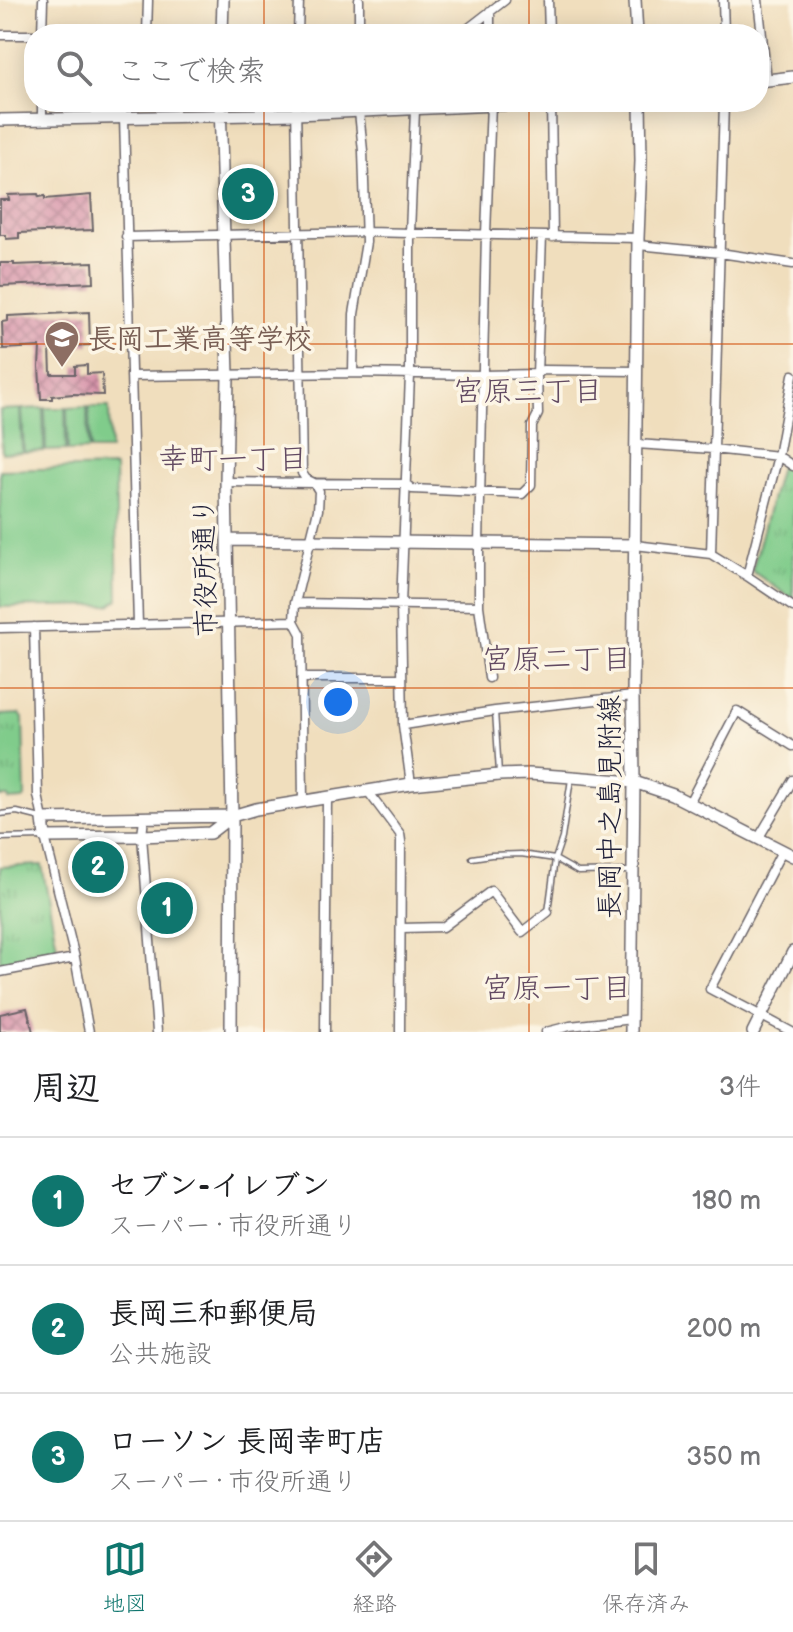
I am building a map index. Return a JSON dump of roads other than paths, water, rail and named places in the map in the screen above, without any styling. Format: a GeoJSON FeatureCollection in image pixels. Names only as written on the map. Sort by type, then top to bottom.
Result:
{"type":"FeatureCollection","features":[{"type":"Feature","properties":{"kind":"street"},"geometry":{"type":"LineString","coordinates":[[42,24],[43,0]]}},
{"type":"Feature","properties":{"kind":"street"},"geometry":{"type":"LineString","coordinates":[[147,24],[148,0]]}},
{"type":"Feature","properties":{"kind":"street"},"geometry":{"type":"LineString","coordinates":[[222,24],[223,0]]}},
{"type":"Feature","properties":{"kind":"street"},"geometry":{"type":"LineString","coordinates":[[298,24],[299,0]]}},
{"type":"Feature","properties":{"kind":"street"},"geometry":{"type":"LineString","coordinates":[[359,0],[359,24]]}},
{"type":"Feature","properties":{"kind":"street"},"geometry":{"type":"LineString","coordinates":[[474,24],[505,0]]}},
{"type":"Feature","properties":{"kind":"street"},"geometry":{"type":"LineString","coordinates":[[548,0],[549,24]]}},
{"type":"Feature","properties":{"kind":"street"},"geometry":{"type":"LineString","coordinates":[[635,0],[636,24]]}},
{"type":"Feature","properties":{"kind":"street"},"geometry":{"type":"LineString","coordinates":[[723,0],[724,24]]}},
{"type":"Feature","properties":{"kind":"street"},"geometry":{"type":"LineString","coordinates":[[758,0],[759,24]]}},
{"type":"Feature","properties":{"kind":"street"},"geometry":{"type":"LineString","coordinates":[[490,11],[490,24]]}},
{"type":"Feature","properties":{"kind":"street"},"geometry":{"type":"LineString","coordinates":[[0,35],[24,35]]}},
{"type":"Feature","properties":{"kind":"street"},"geometry":{"type":"LineString","coordinates":[[769,80],[793,77]]}},
{"type":"Feature","properties":{"kind":"street"},"geometry":{"type":"LineString","coordinates":[[42,112],[42,119]]}},
{"type":"Feature","properties":{"kind":"street","name":"市役所通り"},"geometry":{"type":"LineString","coordinates":[[220,112],[228,375],[226,482],[232,816],[231,1032]]}},
{"type":"Feature","properties":{"kind":"street"},"geometry":{"type":"LineString","coordinates":[[0,120],[220,116],[258,112]]}},
{"type":"Feature","properties":{"kind":"street"},"geometry":{"type":"LineString","coordinates":[[296,112],[302,473],[319,491],[318,510],[295,603],[294,621],[301,634],[303,802]]}},
{"type":"Feature","properties":{"kind":"street"},"geometry":{"type":"LineString","coordinates":[[353,373],[354,314],[366,232],[359,112]]}},
{"type":"Feature","properties":{"kind":"street"},"geometry":{"type":"LineString","coordinates":[[411,784],[403,725],[401,605],[410,375],[410,233],[415,112]]}},
{"type":"Feature","properties":{"kind":"street"},"geometry":{"type":"LineString","coordinates":[[489,678],[479,606],[479,544],[491,112]]}},
{"type":"Feature","properties":{"kind":"street"},"geometry":{"type":"LineString","coordinates":[[553,237],[555,112]]}},
{"type":"Feature","properties":{"kind":"street","name":"長岡中之島見附線"},"geometry":{"type":"LineString","coordinates":[[631,1032],[640,112]]}},
{"type":"Feature","properties":{"kind":"street"},"geometry":{"type":"LineString","coordinates":[[711,554],[724,112]]}},
{"type":"Feature","properties":{"kind":"street"},"geometry":{"type":"LineString","coordinates":[[124,118],[138,625]]}},
{"type":"Feature","properties":{"kind":"street"},"geometry":{"type":"LineString","coordinates":[[126,237],[366,232],[542,236],[638,242],[793,264]]}},
{"type":"Feature","properties":{"kind":"street"},"geometry":{"type":"LineString","coordinates":[[226,482],[406,484],[412,489],[522,494],[531,485],[532,426],[538,414],[542,236]]}},
{"type":"Feature","properties":{"kind":"street"},"geometry":{"type":"LineString","coordinates":[[131,376],[483,375],[537,374],[543,370],[637,371]]}},
{"type":"Feature","properties":{"kind":"street"},"geometry":{"type":"LineString","coordinates":[[747,576],[778,456],[791,399],[793,375]]}},
{"type":"Feature","properties":{"kind":"street"},"geometry":{"type":"LineString","coordinates":[[636,444],[778,456],[793,466]]}},
{"type":"Feature","properties":{"kind":"street"},"geometry":{"type":"LineString","coordinates":[[228,540],[635,545],[711,554],[793,607]]}},
{"type":"Feature","properties":{"kind":"street"},"geometry":{"type":"LineString","coordinates":[[295,603],[479,606]]}},
{"type":"Feature","properties":{"kind":"street"},"geometry":{"type":"LineString","coordinates":[[0,628],[294,621]]}},
{"type":"Feature","properties":{"kind":"street"},"geometry":{"type":"LineString","coordinates":[[34,627],[38,795],[89,1032]]}},
{"type":"Feature","properties":{"kind":"street"},"geometry":{"type":"LineString","coordinates":[[303,678],[402,678]]}},
{"type":"Feature","properties":{"kind":"street"},"geometry":{"type":"LineString","coordinates":[[403,725],[633,696]]}},
{"type":"Feature","properties":{"kind":"street"},"geometry":{"type":"LineString","coordinates":[[689,803],[737,711],[793,746]]}},
{"type":"Feature","properties":{"kind":"street"},"geometry":{"type":"LineString","coordinates":[[43,819],[232,816],[367,790],[499,775],[529,774],[634,782],[673,795],[787,854],[710,989],[792,1032]]}},
{"type":"Feature","properties":{"kind":"street"},"geometry":{"type":"LineString","coordinates":[[758,839],[793,780]]}},
{"type":"Feature","properties":{"kind":"street"},"geometry":{"type":"LineString","coordinates":[[367,790],[400,834],[400,1032]]}},
{"type":"Feature","properties":{"kind":"street"},"geometry":{"type":"LineString","coordinates":[[325,1032],[327,798]]}},
{"type":"Feature","properties":{"kind":"street"},"geometry":{"type":"LineString","coordinates":[[45,837],[210,833],[232,816]]}},
{"type":"Feature","properties":{"kind":"street"},"geometry":{"type":"LineString","coordinates":[[144,818],[142,836],[157,1032]]}},
{"type":"Feature","properties":{"kind":"street"},"geometry":{"type":"LineString","coordinates":[[402,928],[443,927],[491,891],[522,932],[548,912]]}},
{"type":"Feature","properties":{"kind":"street"},"geometry":{"type":"LineString","coordinates":[[753,1032],[793,952]]}},
{"type":"Feature","properties":{"kind":"street"},"geometry":{"type":"LineString","coordinates":[[0,972],[75,958]]}},
{"type":"Feature","properties":{"kind":"street"},"geometry":{"type":"LineString","coordinates":[[546,1032],[632,1019]]}},
{"type":"Feature","properties":{"kind":"lane"},"geometry":{"type":"LineString","coordinates":[[495,711],[499,775]]}},
{"type":"Feature","properties":{"kind":"lane"},"geometry":{"type":"LineString","coordinates":[[548,912],[572,777]]}},
{"type":"Feature","properties":{"kind":"lane"},"geometry":{"type":"LineString","coordinates":[[0,814],[17,812],[43,819]]}},
{"type":"Feature","properties":{"kind":"lane"},"geometry":{"type":"LineString","coordinates":[[0,838],[45,837]]}},
{"type":"Feature","properties":{"kind":"lane"},"geometry":{"type":"LineString","coordinates":[[472,858],[521,854],[555,859],[578,872],[633,871]]}},
{"type":"Feature","properties":{"kind":"place","name":"ローソン 長岡幸町店"},"geometry":{"type":"Point","coordinates":[248,194]}},
{"type":"Feature","properties":{"kind":"place","name":"長岡工業高等学校"},"geometry":{"type":"Point","coordinates":[62,369]}},
{"type":"Feature","properties":{"kind":"place","name":"長岡三和郵便局"},"geometry":{"type":"Point","coordinates":[98,867]}},
{"type":"Feature","properties":{"kind":"place","name":"セブン-イレブン"},"geometry":{"type":"Point","coordinates":[167,908]}},
{"type":"Feature","properties":{"kind":"district","name":"宮原三丁目"},"geometry":{"type":"Point","coordinates":[528,391]}},
{"type":"Feature","properties":{"kind":"district","name":"幸町一丁目"},"geometry":{"type":"Point","coordinates":[233,459]}},
{"type":"Feature","properties":{"kind":"district","name":"宮原二丁目"},"geometry":{"type":"Point","coordinates":[557,659]}},
{"type":"Feature","properties":{"kind":"district","name":"宮原一丁目"},"geometry":{"type":"Point","coordinates":[557,988]}}]}
